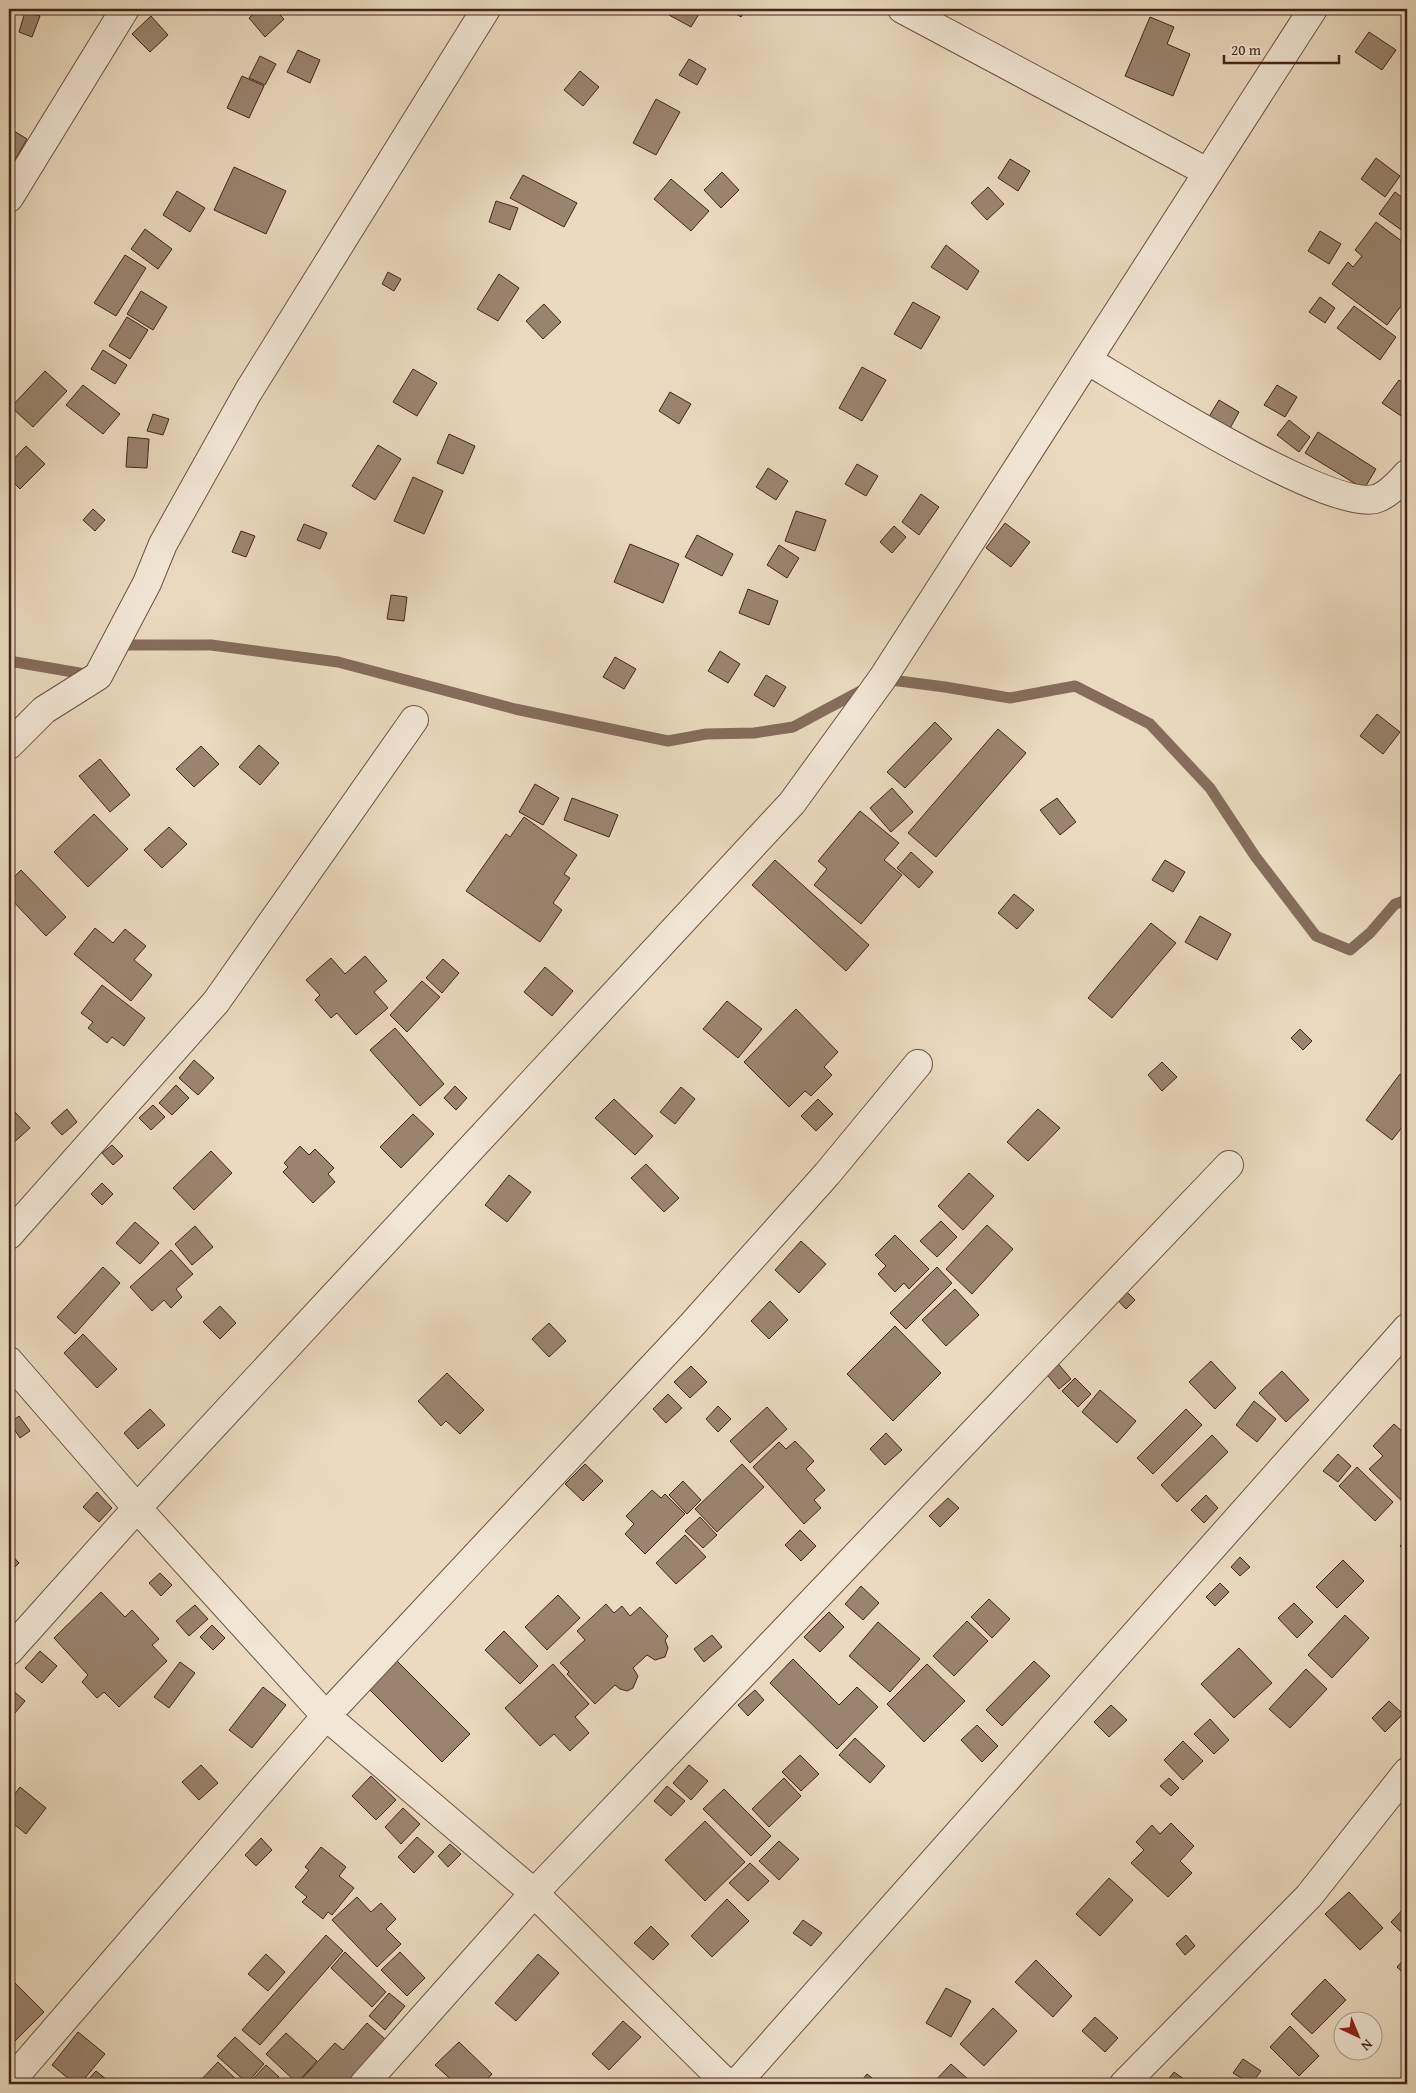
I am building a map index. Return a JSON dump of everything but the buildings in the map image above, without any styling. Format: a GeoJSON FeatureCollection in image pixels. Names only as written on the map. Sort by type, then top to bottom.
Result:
{"type":"FeatureCollection","features":[{"type":"Feature","properties":{"kind":"street"},"geometry":{"type":"LineString","coordinates":[[9,198],[125,9]]}},
{"type":"Feature","properties":{"kind":"street"},"geometry":{"type":"LineString","coordinates":[[9,745],[44,710],[98,676],[147,583],[163,544],[248,392],[486,9]]}},
{"type":"Feature","properties":{"kind":"street"},"geometry":{"type":"LineString","coordinates":[[902,9],[1207,172]]}},
{"type":"Feature","properties":{"kind":"street"},"geometry":{"type":"LineString","coordinates":[[9,1651],[137,1508],[792,803],[882,679],[1313,9]]}},
{"type":"Feature","properties":{"kind":"street"},"geometry":{"type":"LineString","coordinates":[[1087,360],[1199,426],[1303,481],[1338,495],[1355,499],[1375,499],[1396,486],[1407,474]]}},
{"type":"Feature","properties":{"kind":"street"},"geometry":{"type":"LineString","coordinates":[[9,1235],[216,1002],[414,720]]}},
{"type":"Feature","properties":{"kind":"street"},"geometry":{"type":"LineString","coordinates":[[13,2079],[326,1716],[691,1326],[827,1174],[918,1064]]}},
{"type":"Feature","properties":{"kind":"street"},"geometry":{"type":"LineString","coordinates":[[364,2084],[534,1893],[1229,1165]]}},
{"type":"Feature","properties":{"kind":"street"},"geometry":{"type":"LineString","coordinates":[[736,2084],[1407,1328]]}},
{"type":"Feature","properties":{"kind":"street"},"geometry":{"type":"LineString","coordinates":[[9,1362],[137,1508],[326,1716],[534,1893],[728,2084]]}},
{"type":"Feature","properties":{"kind":"street"},"geometry":{"type":"LineString","coordinates":[[1124,2084],[1309,1896],[1407,1772]]}},
{"type":"Feature","properties":{"kind":"waterway"},"geometry":{"type":"LineString","coordinates":[[118,648],[120,645],[211,645],[338,662],[515,709],[668,741],[706,734],[754,733],[793,727],[866,688]]}},
{"type":"Feature","properties":{"kind":"waterway"},"geometry":{"type":"LineString","coordinates":[[9,661],[91,675]]}},
{"type":"Feature","properties":{"kind":"waterway"},"geometry":{"type":"LineString","coordinates":[[883,679],[1010,698],[1075,686],[1150,724],[1210,788],[1255,856],[1316,936],[1350,950],[1370,933],[1395,904],[1407,900]]}}]}
